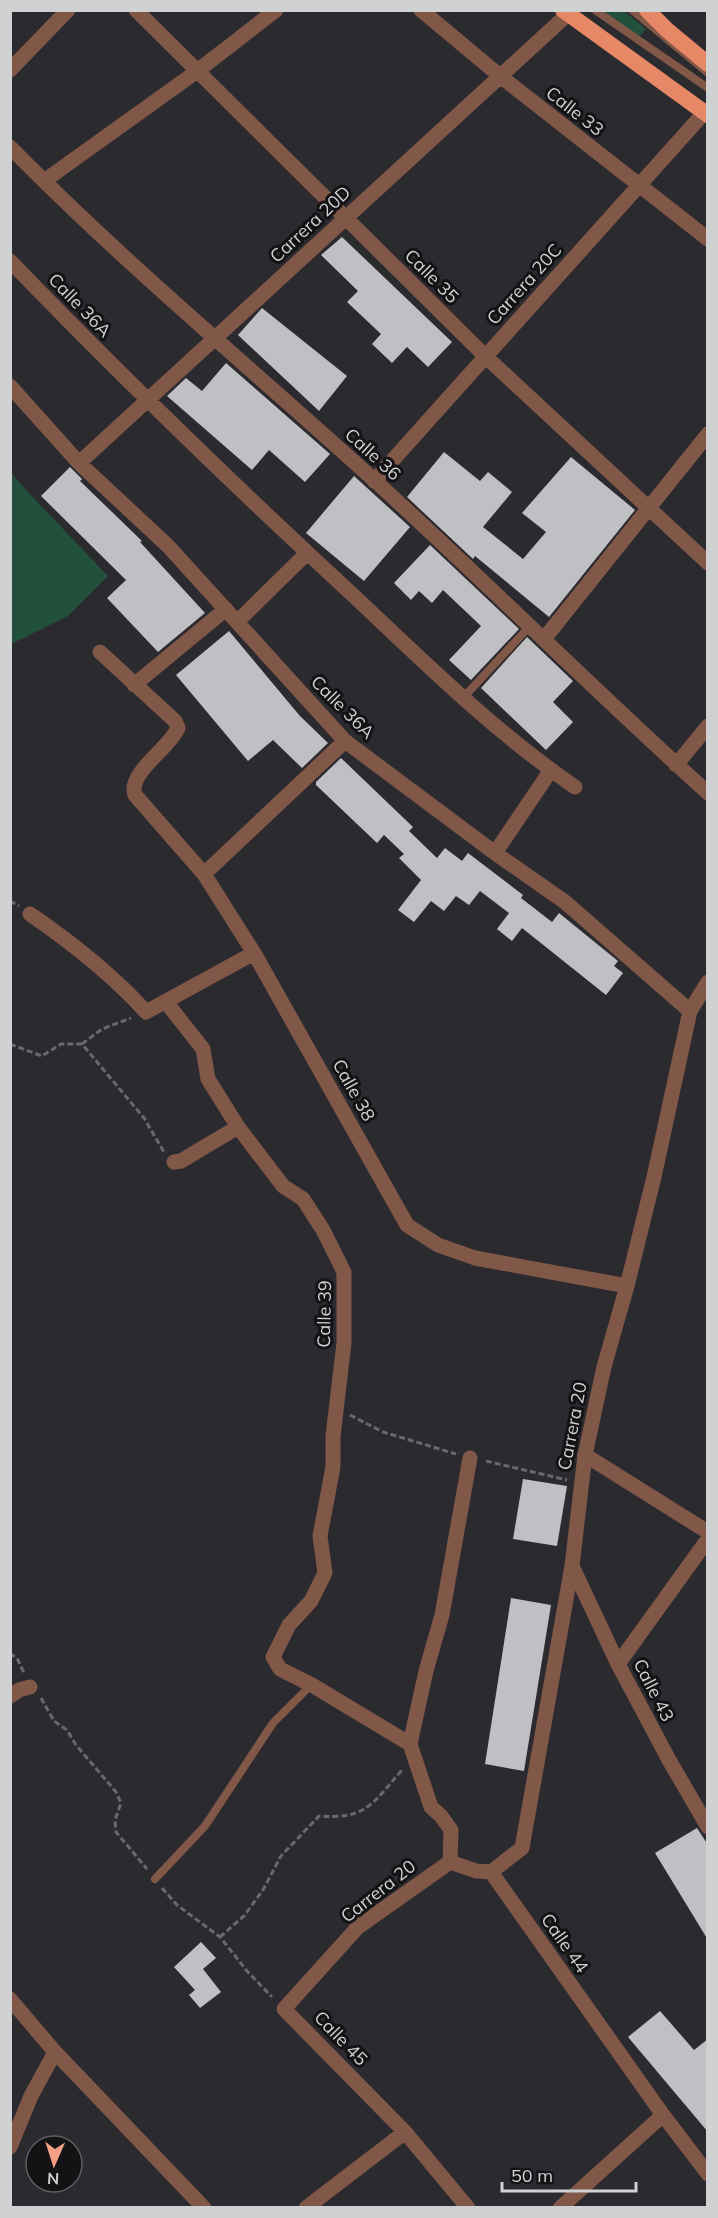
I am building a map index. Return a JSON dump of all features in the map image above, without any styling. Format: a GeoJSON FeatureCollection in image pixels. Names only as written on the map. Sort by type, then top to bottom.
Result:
{"type":"FeatureCollection","features":[{"type":"Feature","properties":{"kind":"highway"},"geometry":{"type":"LineString","coordinates":[[647,10],[708,64]]}},
{"type":"Feature","properties":{"kind":"highway"},"geometry":{"type":"LineString","coordinates":[[566,12],[706,114]]}},
{"type":"Feature","properties":{"kind":"street"},"geometry":{"type":"LineString","coordinates":[[10,70],[68,10]]}},
{"type":"Feature","properties":{"kind":"street","name":"Calle 35"},"geometry":{"type":"LineString","coordinates":[[136,10],[485,356],[708,563]]}},
{"type":"Feature","properties":{"kind":"street"},"geometry":{"type":"LineString","coordinates":[[44,181],[196,72],[276,10]]}},
{"type":"Feature","properties":{"kind":"street","name":"Calle 33"},"geometry":{"type":"LineString","coordinates":[[422,10],[500,76],[708,239]]}},
{"type":"Feature","properties":{"kind":"street","name":"Carrera 20D"},"geometry":{"type":"LineString","coordinates":[[79,463],[500,76],[566,12]]}},
{"type":"Feature","properties":{"kind":"street","name":"Carrera 20C"},"geometry":{"type":"LineString","coordinates":[[374,480],[638,186],[706,114]]}},
{"type":"Feature","properties":{"kind":"street","name":"Calle 36"},"geometry":{"type":"LineString","coordinates":[[10,147],[214,338],[374,480],[708,794]]}},
{"type":"Feature","properties":{"kind":"street","name":"Calle 36A"},"geometry":{"type":"LineString","coordinates":[[10,261],[146,400],[307,553],[463,698],[575,787]]}},
{"type":"Feature","properties":{"kind":"street","name":"Calle 36A"},"geometry":{"type":"LineString","coordinates":[[10,386],[79,463],[168,546],[345,741],[565,902],[690,1011]]}},
{"type":"Feature","properties":{"kind":"street"},"geometry":{"type":"LineString","coordinates":[[544,639],[708,434]]}},
{"type":"Feature","properties":{"kind":"street"},"geometry":{"type":"LineString","coordinates":[[237,622],[307,553]]}},
{"type":"Feature","properties":{"kind":"street"},"geometry":{"type":"LineString","coordinates":[[100,652],[134,685],[226,609]]}},
{"type":"Feature","properties":{"kind":"street","name":"Calle 38"},"geometry":{"type":"LineString","coordinates":[[134,685],[175,721],[178,729],[174,739],[135,778],[132,788],[135,795],[204,874],[254,953],[407,1225],[438,1245],[475,1258],[627,1286]]}},
{"type":"Feature","properties":{"kind":"street"},"geometry":{"type":"LineString","coordinates":[[676,765],[708,726]]}},
{"type":"Feature","properties":{"kind":"street"},"geometry":{"type":"LineString","coordinates":[[204,874],[345,741]]}},
{"type":"Feature","properties":{"kind":"street"},"geometry":{"type":"LineString","coordinates":[[495,853],[551,770]]}},
{"type":"Feature","properties":{"kind":"street"},"geometry":{"type":"LineString","coordinates":[[30,914],[75,945],[124,987],[146,1012],[254,953]]}},
{"type":"Feature","properties":{"kind":"street","name":"Carrera 20"},"geometry":{"type":"LineString","coordinates":[[491,1872],[522,1848],[572,1566],[585,1455],[604,1367],[654,1177],[690,1011],[708,982]]}},
{"type":"Feature","properties":{"kind":"street"},"geometry":{"type":"LineString","coordinates":[[166,1002],[203,1049],[208,1079],[238,1127],[181,1161],[174,1162]]}},
{"type":"Feature","properties":{"kind":"street","name":"Calle 39"},"geometry":{"type":"LineString","coordinates":[[238,1127],[283,1186],[303,1199],[323,1230],[344,1272],[344,1343],[333,1436],[333,1467],[320,1536],[325,1573],[311,1601],[289,1625],[273,1657],[280,1669],[312,1685],[412,1751]]}},
{"type":"Feature","properties":{"kind":"street"},"geometry":{"type":"LineString","coordinates":[[585,1455],[708,1532]]}},
{"type":"Feature","properties":{"kind":"street"},"geometry":{"type":"LineString","coordinates":[[470,1458],[442,1615],[426,1671],[412,1751],[431,1807],[451,1830],[450,1862],[476,1871],[491,1872]]}},
{"type":"Feature","properties":{"kind":"street"},"geometry":{"type":"LineString","coordinates":[[618,1664],[708,1539]]}},
{"type":"Feature","properties":{"kind":"street","name":"Calle 43"},"geometry":{"type":"LineString","coordinates":[[572,1566],[618,1664],[708,1827]]}},
{"type":"Feature","properties":{"kind":"street"},"geometry":{"type":"LineString","coordinates":[[10,1696],[30,1687]]}},
{"type":"Feature","properties":{"kind":"street","name":"Carrera 20"},"geometry":{"type":"LineString","coordinates":[[284,2009],[358,1927],[450,1862]]}},
{"type":"Feature","properties":{"kind":"street","name":"Calle 44"},"geometry":{"type":"LineString","coordinates":[[491,1872],[663,2115],[708,2174]]}},
{"type":"Feature","properties":{"kind":"street"},"geometry":{"type":"LineString","coordinates":[[10,1999],[55,2052],[204,2208]]}},
{"type":"Feature","properties":{"kind":"street","name":"Calle 45"},"geometry":{"type":"LineString","coordinates":[[284,2009],[405,2132],[468,2208]]}},
{"type":"Feature","properties":{"kind":"street"},"geometry":{"type":"LineString","coordinates":[[10,2147],[31,2096],[55,2052]]}},
{"type":"Feature","properties":{"kind":"street"},"geometry":{"type":"LineString","coordinates":[[560,2208],[663,2115]]}},
{"type":"Feature","properties":{"kind":"street"},"geometry":{"type":"LineString","coordinates":[[306,2208],[405,2132]]}},
{"type":"Feature","properties":{"kind":"lane"},"geometry":{"type":"LineString","coordinates":[[595,10],[708,88]]}},
{"type":"Feature","properties":{"kind":"lane"},"geometry":{"type":"LineString","coordinates":[[632,10],[708,73]]}},
{"type":"Feature","properties":{"kind":"lane"},"geometry":{"type":"LineString","coordinates":[[463,698],[529,627]]}},
{"type":"Feature","properties":{"kind":"lane"},"geometry":{"type":"LineString","coordinates":[[155,1879],[206,1826],[273,1723],[312,1685]]}},
{"type":"Feature","properties":{"kind":"path"},"geometry":{"type":"LineString","coordinates":[[10,1044],[42,1056],[61,1044],[82,1044],[102,1029],[146,1012]]}},
{"type":"Feature","properties":{"kind":"path"},"geometry":{"type":"LineString","coordinates":[[82,1044],[139,1110],[167,1157],[174,1162]]}},
{"type":"Feature","properties":{"kind":"path"},"geometry":{"type":"LineString","coordinates":[[10,1653],[18,1660],[30,1687],[39,1694],[54,1721],[67,1730],[76,1745],[116,1792],[121,1803],[115,1820],[116,1832],[177,1905],[220,1938],[247,1971],[284,2009]]}},
{"type":"Feature","properties":{"kind":"path"},"geometry":{"type":"LineString","coordinates":[[220,1938],[244,1916],[263,1890],[281,1856],[319,1816],[338,1818],[357,1815],[373,1802],[412,1751]]}},
{"type":"Feature","properties":{"kind":"green space"},"geometry":{"type":"Polygon","coordinates":[[[604,11],[624,11],[646,29],[639,37],[604,11]]]}},
{"type":"Feature","properties":{"kind":"green space"},"geometry":{"type":"Polygon","coordinates":[[[10,471],[108,576],[68,616],[11,644],[10,471]]]}},
{"type":"Feature","properties":{"kind":"building"},"geometry":{"type":"Polygon","coordinates":[[[342,237],[452,342],[428,367],[407,347],[392,363],[372,344],[381,334],[347,302],[358,291],[321,255],[342,237]]]}},
{"type":"Feature","properties":{"kind":"building"},"geometry":{"type":"Polygon","coordinates":[[[262,308],[347,376],[319,411],[238,335],[262,308]]]}},
{"type":"Feature","properties":{"kind":"building"},"geometry":{"type":"Polygon","coordinates":[[[226,363],[330,454],[305,482],[269,450],[252,470],[167,396],[186,378],[202,391],[226,363]]]}},
{"type":"Feature","properties":{"kind":"building"},"geometry":{"type":"Polygon","coordinates":[[[444,452],[480,481],[488,472],[512,492],[483,527],[523,559],[546,532],[522,513],[571,457],[635,510],[549,617],[475,556],[473,559],[407,497],[444,452]]]}},
{"type":"Feature","properties":{"kind":"building"},"geometry":{"type":"Polygon","coordinates":[[[70,467],[82,479],[80,481],[142,541],[140,542],[205,613],[158,652],[107,598],[126,580],[41,496],[70,467]]]}},
{"type":"Feature","properties":{"kind":"building"},"geometry":{"type":"Polygon","coordinates":[[[354,476],[410,527],[364,581],[306,533],[354,476]]]}},
{"type":"Feature","properties":{"kind":"building"},"geometry":{"type":"Polygon","coordinates":[[[430,545],[519,629],[471,680],[449,660],[481,626],[443,590],[432,603],[419,591],[411,600],[394,583],[430,545]]]}},
{"type":"Feature","properties":{"kind":"building"},"geometry":{"type":"Polygon","coordinates":[[[229,631],[300,716],[328,743],[302,768],[273,740],[248,761],[176,675],[229,631]]]}},
{"type":"Feature","properties":{"kind":"building"},"geometry":{"type":"Polygon","coordinates":[[[527,637],[573,681],[553,702],[573,722],[546,750],[481,688],[527,637]]]}},
{"type":"Feature","properties":{"kind":"building"},"geometry":{"type":"Polygon","coordinates":[[[341,758],[413,827],[409,831],[437,858],[445,848],[462,861],[468,853],[523,895],[521,898],[552,922],[559,913],[618,961],[614,966],[623,973],[606,995],[522,928],[512,941],[497,929],[509,913],[480,891],[469,905],[456,896],[444,911],[431,901],[414,922],[398,910],[421,880],[399,858],[404,854],[384,835],[377,843],[316,785],[316,782],[341,758]]]}},
{"type":"Feature","properties":{"kind":"building"},"geometry":{"type":"Polygon","coordinates":[[[523,1479],[567,1486],[557,1546],[513,1539],[523,1479]]]}},
{"type":"Feature","properties":{"kind":"building"},"geometry":{"type":"Polygon","coordinates":[[[511,1598],[551,1605],[524,1771],[485,1764],[511,1598]]]}},
{"type":"Feature","properties":{"kind":"building"},"geometry":{"type":"Polygon","coordinates":[[[697,1828],[708,1845],[708,1940],[655,1853],[697,1828]]]}},
{"type":"Feature","properties":{"kind":"building"},"geometry":{"type":"Polygon","coordinates":[[[201,1942],[216,1958],[203,1969],[221,1992],[200,2008],[189,1995],[195,1990],[174,1967],[201,1942]]]}},
{"type":"Feature","properties":{"kind":"building"},"geometry":{"type":"Polygon","coordinates":[[[660,2011],[694,2050],[708,2039],[708,2132],[628,2037],[660,2011]]]}}]}
